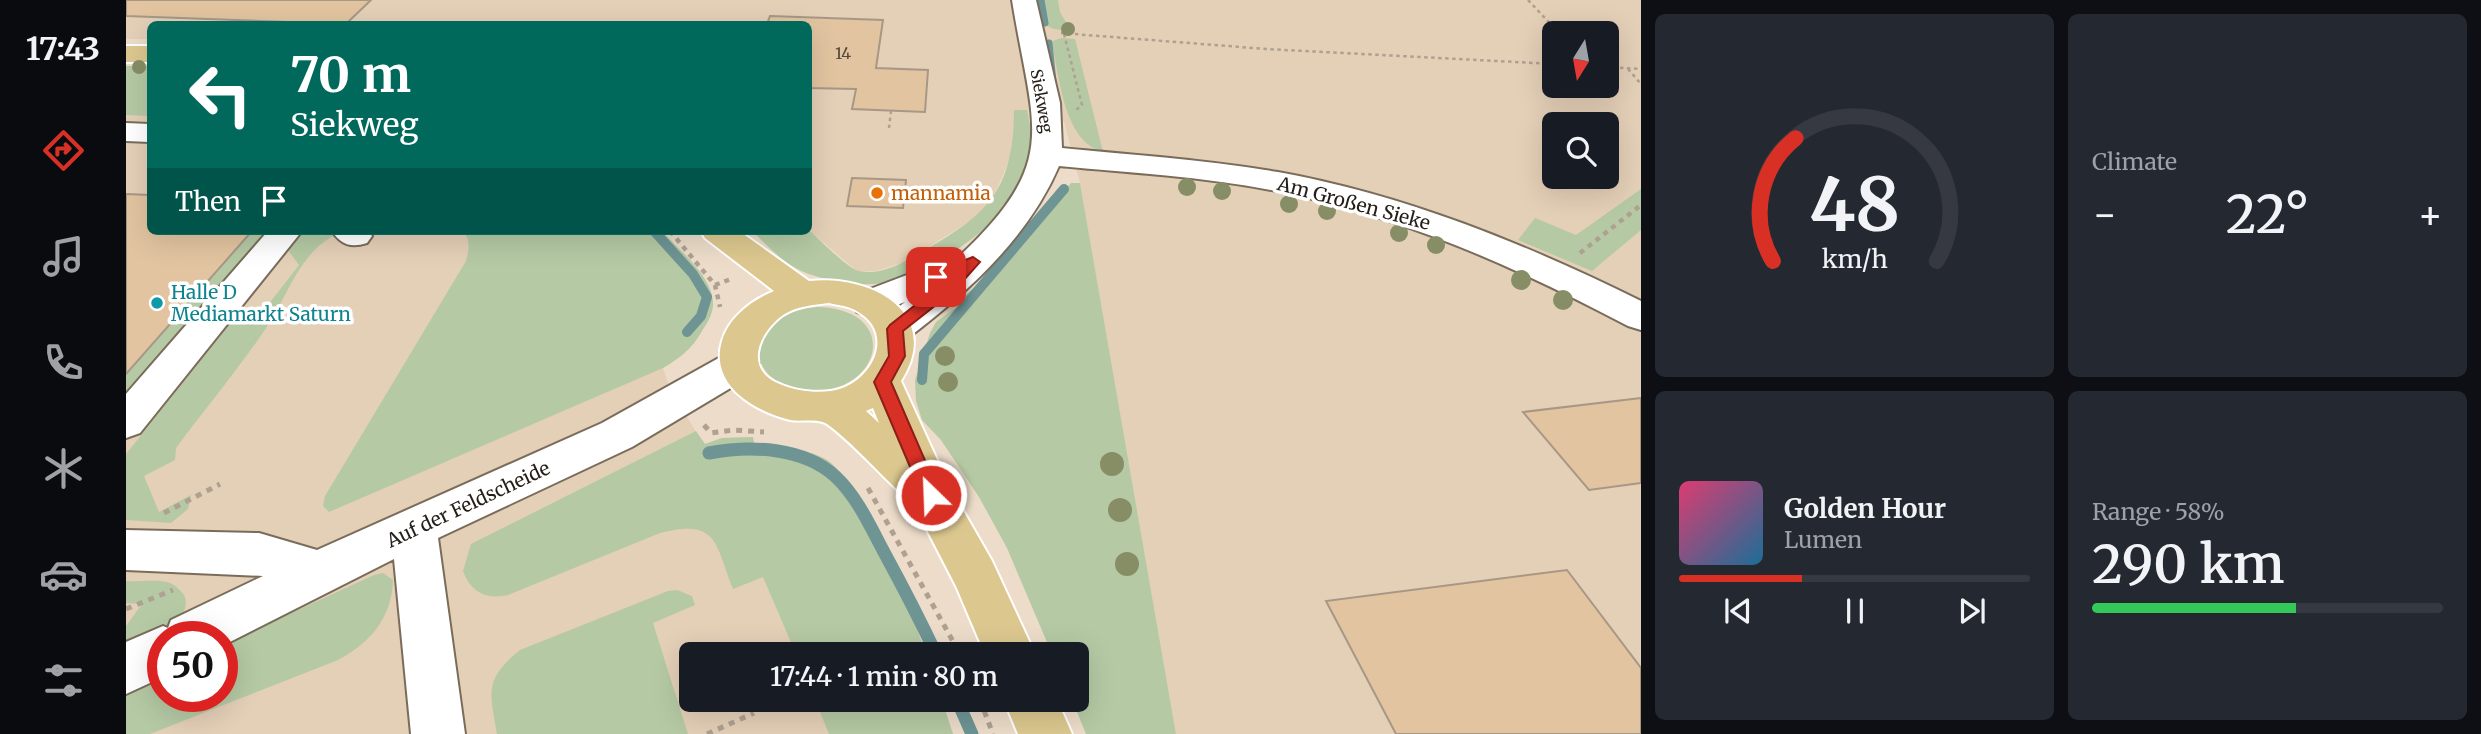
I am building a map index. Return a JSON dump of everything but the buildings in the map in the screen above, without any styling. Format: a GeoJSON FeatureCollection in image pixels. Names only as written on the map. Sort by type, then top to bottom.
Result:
{"type":"FeatureCollection","features":[{"type":"Feature","properties":{"kind":"main road"},"geometry":{"type":"LineString","coordinates":[[126,54],[147,54]]}},
{"type":"Feature","properties":{"kind":"main road"},"geometry":{"type":"LineString","coordinates":[[719,235],[730,279],[761,311]]}},
{"type":"Feature","properties":{"kind":"main road"},"geometry":{"type":"LineString","coordinates":[[722,235],[801,293]]}},
{"type":"Feature","properties":{"kind":"main road"},"geometry":{"type":"LineString","coordinates":[[838,292],[883,316],[897,356],[892,369],[882,382],[860,397],[833,406],[792,405],[749,377],[738,349],[742,335],[761,311],[783,298],[801,293],[838,292]]}},
{"type":"Feature","properties":{"kind":"main road"},"geometry":{"type":"LineString","coordinates":[[882,382],[931,495],[975,576],[1005,642]]}},
{"type":"Feature","properties":{"kind":"main road"},"geometry":{"type":"LineString","coordinates":[[833,406],[882,447],[931,495]]}},
{"type":"Feature","properties":{"kind":"main road"},"geometry":{"type":"LineString","coordinates":[[1035,712],[1045,734]]}},
{"type":"Feature","properties":{"kind":"street","name":"Siekweg"},"geometry":{"type":"LineString","coordinates":[[883,316],[950,287],[1021,209],[1048,156],[1047,109],[1024,0]]}},
{"type":"Feature","properties":{"kind":"street"},"geometry":{"type":"LineString","coordinates":[[126,132],[147,133]]}},
{"type":"Feature","properties":{"kind":"street","name":"Am Großen Sieke"},"geometry":{"type":"LineString","coordinates":[[1048,156],[1230,175],[1315,190],[1440,225],[1555,272],[1641,317]]}},
{"type":"Feature","properties":{"kind":"street"},"geometry":{"type":"LineString","coordinates":[[126,422],[283,235]]}},
{"type":"Feature","properties":{"kind":"street","name":"Auf der Feldscheide"},"geometry":{"type":"LineString","coordinates":[[221,621],[414,528],[749,377]]}},
{"type":"Feature","properties":{"kind":"street"},"geometry":{"type":"LineString","coordinates":[[414,528],[438,734]]}},
{"type":"Feature","properties":{"kind":"street"},"geometry":{"type":"LineString","coordinates":[[126,550],[258,554],[319,572]]}},
{"type":"Feature","properties":{"kind":"street"},"geometry":{"type":"LineString","coordinates":[[126,669],[147,658]]}},
{"type":"Feature","properties":{"kind":"path"},"geometry":{"type":"LineString","coordinates":[[1528,0],[1548,21]]}},
{"type":"Feature","properties":{"kind":"path"},"geometry":{"type":"LineString","coordinates":[[1029,32],[1119,36],[1266,49],[1542,63]]}},
{"type":"Feature","properties":{"kind":"path"},"geometry":{"type":"LineString","coordinates":[[1619,68],[1641,69]]}},
{"type":"Feature","properties":{"kind":"path"},"geometry":{"type":"LineString","coordinates":[[1627,68],[1641,84]]}},
{"type":"Feature","properties":{"kind":"path"},"geometry":{"type":"LineString","coordinates":[[889,128],[891,111]]}},
{"type":"Feature","properties":{"kind":"path"},"geometry":{"type":"LineString","coordinates":[[1555,272],[1641,205]]}},
{"type":"Feature","properties":{"kind":"path"},"geometry":{"type":"LineString","coordinates":[[985,712],[993,734]]}},
{"type":"Feature","properties":{"kind":"path"},"geometry":{"type":"LineString","coordinates":[[707,734],[754,713]]}},
{"type":"Feature","properties":{"kind":"shaded area"},"geometry":{"type":"Polygon","coordinates":[[[126,0],[1641,0],[1641,734],[1176,734],[1080,183],[1064,121],[1029,119],[1027,110],[1015,110],[1010,159],[991,202],[975,218],[904,262],[876,271],[857,271],[812,233],[812,21],[147,21],[147,39],[126,39],[126,0]]]}},
{"type":"Feature","properties":{"kind":"shaded area"},"geometry":{"type":"Polygon","coordinates":[[[126,70],[147,71],[147,235],[638,235],[677,333],[663,368],[669,386],[696,432],[705,444],[722,438],[753,437],[754,443],[826,460],[848,480],[913,615],[922,642],[679,642],[679,712],[946,712],[953,734],[126,734],[126,70]]]}},
{"type":"Feature","properties":{"kind":"green space"},"geometry":{"type":"Polygon","coordinates":[[[1035,0],[1058,0],[1060,12],[1071,31],[1054,29],[1039,22],[1035,0]]]}},
{"type":"Feature","properties":{"kind":"green space"},"geometry":{"type":"Polygon","coordinates":[[[1061,38],[1075,39],[1103,152],[1090,146],[1079,135],[1065,106],[1052,44],[1061,38]]]}},
{"type":"Feature","properties":{"kind":"green space"},"geometry":{"type":"Polygon","coordinates":[[[126,66],[147,66],[147,116],[126,115],[126,66]]]}},
{"type":"Feature","properties":{"kind":"green space"},"geometry":{"type":"Polygon","coordinates":[[[1014,110],[1027,110],[1032,143],[1028,166],[1012,198],[989,225],[975,236],[926,269],[912,275],[871,284],[821,278],[803,272],[787,262],[756,235],[812,235],[812,233],[859,271],[875,272],[899,264],[963,226],[992,198],[1002,181],[1012,138],[1014,110]]]}},
{"type":"Feature","properties":{"kind":"green space"},"geometry":{"type":"Polygon","coordinates":[[[1071,183],[1080,183],[1176,734],[1086,734],[1077,712],[1089,712],[1089,642],[1047,642],[1007,548],[979,497],[941,440],[922,420],[916,401],[915,380],[930,333],[936,322],[968,299],[964,296],[998,269],[1071,183]]]}},
{"type":"Feature","properties":{"kind":"green space"},"geometry":{"type":"Polygon","coordinates":[[[1641,189],[1641,230],[1592,271],[1518,240],[1535,218],[1576,235],[1641,189]]]}},
{"type":"Feature","properties":{"kind":"green space"},"geometry":{"type":"Polygon","coordinates":[[[248,235],[269,235],[126,403],[126,374],[248,235]]]}},
{"type":"Feature","properties":{"kind":"green space"},"geometry":{"type":"Polygon","coordinates":[[[301,235],[333,236],[301,266],[264,331],[176,448],[175,460],[144,476],[159,512],[191,495],[188,509],[171,523],[126,520],[126,454],[234,319],[268,305],[299,265],[288,250],[301,235]]]}},
{"type":"Feature","properties":{"kind":"green space"},"geometry":{"type":"Polygon","coordinates":[[[465,235],[666,235],[708,285],[712,296],[712,313],[690,348],[663,368],[329,512],[323,506],[325,496],[466,261],[468,241],[465,235]]]}},
{"type":"Feature","properties":{"kind":"green space"},"geometry":{"type":"Polygon","coordinates":[[[817,307],[845,312],[863,322],[872,337],[872,353],[865,369],[850,382],[829,389],[802,390],[787,386],[775,380],[760,361],[762,338],[769,327],[781,317],[817,307]]]}},
{"type":"Feature","properties":{"kind":"green space"},"geometry":{"type":"Polygon","coordinates":[[[696,431],[705,444],[722,438],[753,437],[754,443],[819,456],[840,472],[884,550],[922,642],[791,642],[763,577],[733,589],[712,538],[693,529],[660,533],[500,596],[480,593],[466,578],[463,571],[471,544],[696,431]]]}},
{"type":"Feature","properties":{"kind":"green space"},"geometry":{"type":"Polygon","coordinates":[[[383,573],[393,580],[392,594],[384,618],[360,646],[338,660],[238,699],[238,638],[383,573]]]}},
{"type":"Feature","properties":{"kind":"green space"},"geometry":{"type":"Polygon","coordinates":[[[126,581],[170,583],[185,597],[185,607],[177,621],[147,621],[147,642],[126,654],[126,626],[142,604],[126,603],[126,581]]]}},
{"type":"Feature","properties":{"kind":"green space"},"geometry":{"type":"Polygon","coordinates":[[[677,590],[692,596],[695,605],[653,623],[688,734],[497,734],[492,688],[508,660],[520,650],[668,591],[677,590]]]}},
{"type":"Feature","properties":{"kind":"green space"},"geometry":{"type":"Polygon","coordinates":[[[147,680],[147,712],[206,712],[150,734],[126,734],[126,690],[147,680]]]}},
{"type":"Feature","properties":{"kind":"green space"},"geometry":{"type":"Polygon","coordinates":[[[820,712],[946,712],[953,734],[829,734],[820,712]]]}},
{"type":"Feature","properties":{"kind":"waterway"},"geometry":{"type":"LineString","coordinates":[[1041,0],[1045,23]]}},
{"type":"Feature","properties":{"kind":"waterway"},"geometry":{"type":"LineString","coordinates":[[1049,43],[1053,82]]}},
{"type":"Feature","properties":{"kind":"waterway"},"geometry":{"type":"LineString","coordinates":[[922,380],[924,354],[1064,189]]}},
{"type":"Feature","properties":{"kind":"waterway"},"geometry":{"type":"LineString","coordinates":[[658,235],[693,274],[707,297],[701,316],[687,332]]}},
{"type":"Feature","properties":{"kind":"waterway"},"geometry":{"type":"LineString","coordinates":[[709,453],[759,449],[793,454],[823,467],[836,477],[864,514],[930,642]]}},
{"type":"Feature","properties":{"kind":"waterway"},"geometry":{"type":"LineString","coordinates":[[962,712],[972,734]]}},
{"type":"Feature","properties":{"kind":"place","name":"mannamia"},"geometry":{"type":"Point","coordinates":[877,193]}},
{"type":"Feature","properties":{"kind":"place","name":"Halle D Mediamarkt Saturn"},"geometry":{"type":"Point","coordinates":[157,303]}},
{"type":"Feature","properties":{"kind":"route"},"geometry":{"type":"LineString","coordinates":[[931,495],[882,382],[892,369],[897,356],[895,329],[950,287],[973,262],[936,277]]}}]}
